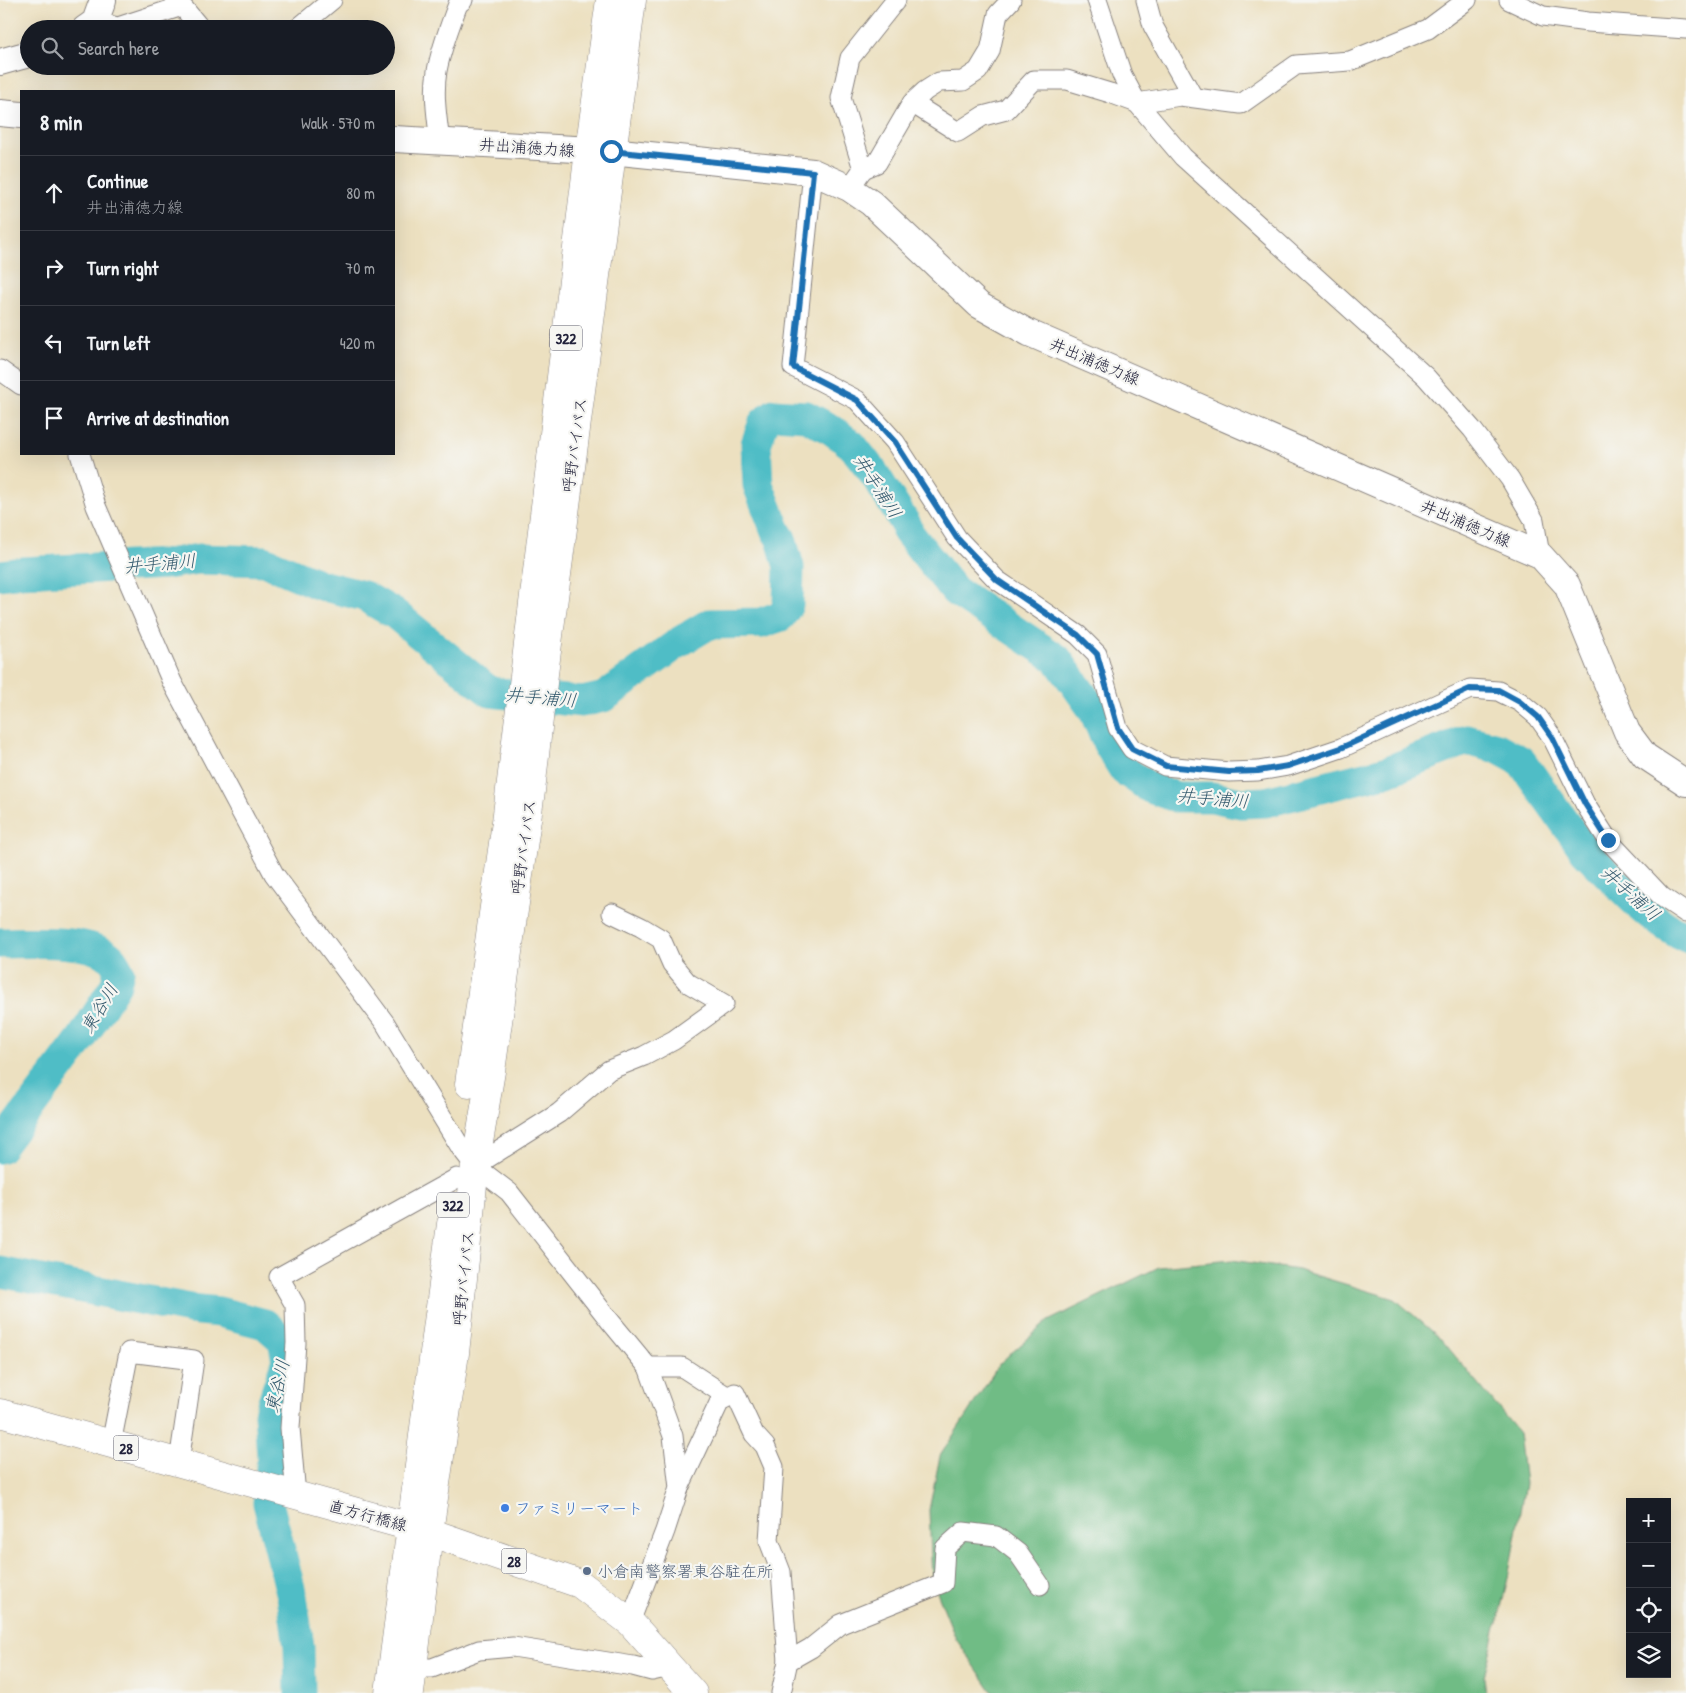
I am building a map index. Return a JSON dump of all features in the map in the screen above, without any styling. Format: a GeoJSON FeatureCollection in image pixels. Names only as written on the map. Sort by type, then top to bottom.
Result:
{"type":"FeatureCollection","features":[{"type":"Feature","properties":{"kind":"main road","name":"呼野バイパス"},"geometry":{"type":"LineString","coordinates":[[397,1688],[420,1529],[455,1353],[464,1164],[529,717],[600,151],[610,0]]}},
{"type":"Feature","properties":{"kind":"main road","name":"呼野バイパス"},"geometry":{"type":"LineString","coordinates":[[600,151],[632,0]]}},
{"type":"Feature","properties":{"kind":"main road"},"geometry":{"type":"LineString","coordinates":[[0,62],[20,56]]}},
{"type":"Feature","properties":{"kind":"main road"},"geometry":{"type":"LineString","coordinates":[[0,113],[20,115]]}},
{"type":"Feature","properties":{"kind":"main road","name":"井出浦徳力線"},"geometry":{"type":"LineString","coordinates":[[395,139],[600,151],[813,172],[856,179],[870,203],[979,305],[1029,333],[1540,555],[1567,585],[1627,732],[1645,756],[1686,783]]}},
{"type":"Feature","properties":{"kind":"main road","name":"直方行橋線"},"geometry":{"type":"LineString","coordinates":[[0,1413],[420,1529],[580,1584],[630,1622],[693,1693]]}},
{"type":"Feature","properties":{"kind":"street"},"geometry":{"type":"LineString","coordinates":[[308,20],[332,0]]}},
{"type":"Feature","properties":{"kind":"street"},"geometry":{"type":"LineString","coordinates":[[440,142],[435,102],[436,72],[443,44],[458,4],[462,0]]}},
{"type":"Feature","properties":{"kind":"street"},"geometry":{"type":"LineString","coordinates":[[896,0],[850,58],[841,98],[856,179],[877,163],[912,103],[939,82],[962,82],[978,71],[990,51],[998,14],[1011,0]]}},
{"type":"Feature","properties":{"kind":"street"},"geometry":{"type":"LineString","coordinates":[[1097,0],[1122,75],[1137,103],[1184,157],[1426,377],[1472,429],[1510,479],[1534,520],[1540,555]]}},
{"type":"Feature","properties":{"kind":"street"},"geometry":{"type":"LineString","coordinates":[[1146,0],[1153,26],[1193,97]]}},
{"type":"Feature","properties":{"kind":"street"},"geometry":{"type":"LineString","coordinates":[[912,103],[958,132],[983,116],[1006,110],[1034,80],[1067,80],[1137,103],[1180,96],[1241,104],[1296,66],[1350,61],[1428,29],[1468,0]]}},
{"type":"Feature","properties":{"kind":"street"},"geometry":{"type":"LineString","coordinates":[[1509,0],[1543,16],[1588,22],[1686,29]]}},
{"type":"Feature","properties":{"kind":"street"},"geometry":{"type":"LineString","coordinates":[[139,20],[182,6],[194,20]]}},
{"type":"Feature","properties":{"kind":"street"},"geometry":{"type":"LineString","coordinates":[[813,172],[793,367],[857,400],[895,442],[957,538],[997,580],[1078,635],[1097,654],[1118,728],[1132,749],[1166,766],[1229,772],[1258,771],[1288,766],[1341,748],[1470,689],[1498,690],[1520,702],[1538,717],[1552,737],[1585,804],[1608,840],[1662,897],[1686,913]]}},
{"type":"Feature","properties":{"kind":"street"},"geometry":{"type":"LineString","coordinates":[[0,370],[20,384]]}},
{"type":"Feature","properties":{"kind":"street"},"geometry":{"type":"LineString","coordinates":[[80,455],[96,506],[172,682],[274,874],[385,1023],[464,1164],[509,1192],[648,1368],[673,1436],[679,1488]]}},
{"type":"Feature","properties":{"kind":"street"},"geometry":{"type":"LineString","coordinates":[[296,1495],[290,1428],[296,1343],[295,1305],[280,1277],[464,1164],[559,1113],[609,1070],[644,1056],[674,1040],[724,1004],[688,983],[672,964],[661,939],[612,913]]}},
{"type":"Feature","properties":{"kind":"street"},"geometry":{"type":"LineString","coordinates":[[111,1444],[129,1352],[194,1360],[179,1462]]}},
{"type":"Feature","properties":{"kind":"street"},"geometry":{"type":"LineString","coordinates":[[648,1368],[682,1368],[728,1397]]}},
{"type":"Feature","properties":{"kind":"street"},"geometry":{"type":"LineString","coordinates":[[630,1622],[665,1531],[679,1488],[720,1401],[735,1393],[754,1434],[765,1446],[774,1467],[769,1542],[780,1572],[788,1661],[781,1693]]}},
{"type":"Feature","properties":{"kind":"street"},"geometry":{"type":"LineString","coordinates":[[788,1661],[811,1648],[841,1624],[943,1583],[945,1548],[963,1532],[996,1536],[1018,1553],[1040,1585]]}},
{"type":"Feature","properties":{"kind":"street"},"geometry":{"type":"LineString","coordinates":[[397,1688],[432,1668],[480,1650],[513,1647],[633,1666],[652,1671],[670,1667]]}},
{"type":"Feature","properties":{"kind":"green space"},"geometry":{"type":"Polygon","coordinates":[[[1232,1260],[1298,1270],[1395,1299],[1441,1339],[1519,1433],[1525,1484],[1508,1578],[1484,1677],[1486,1693],[993,1693],[956,1639],[932,1579],[929,1510],[940,1456],[1000,1363],[1048,1321],[1159,1267],[1232,1260]]]}},
{"type":"Feature","properties":{"kind":"waterway","name":"井手浦川"},"geometry":{"type":"LineString","coordinates":[[0,575],[166,564],[199,559],[264,561],[320,585],[364,596],[395,614],[490,692],[582,702],[604,697],[681,641],[709,624],[761,623],[781,616],[788,605],[789,567],[781,539],[758,485],[756,444],[764,422],[774,414],[806,416],[832,430],[852,445],[873,472],[907,526],[907,531],[955,591],[1057,659],[1094,711],[1108,744],[1124,770],[1150,788],[1176,797],[1212,797],[1241,803],[1266,802],[1388,771],[1467,740],[1497,748],[1521,761],[1585,851],[1625,892],[1660,922],[1686,937]]}},
{"type":"Feature","properties":{"kind":"waterway","name":"東谷川"},"geometry":{"type":"LineString","coordinates":[[0,943],[42,942],[89,947],[111,958],[119,971],[116,984],[82,1038],[0,1148]]}},
{"type":"Feature","properties":{"kind":"waterway","name":"東谷川"},"geometry":{"type":"LineString","coordinates":[[0,1272],[190,1309],[219,1312],[265,1324],[283,1340],[287,1360],[269,1414],[272,1457],[268,1503],[292,1596],[299,1647],[300,1693]]}},
{"type":"Feature","properties":{"kind":"place","name":"ファミリーマート"},"geometry":{"type":"Point","coordinates":[505,1508]}},
{"type":"Feature","properties":{"kind":"place","name":"小倉南警察署東谷駐在所"},"geometry":{"type":"Point","coordinates":[587,1571]}},
{"type":"Feature","properties":{"kind":"route"},"geometry":{"type":"LineString","coordinates":[[611,151],[813,172],[793,367],[857,400],[895,442],[957,538],[997,580],[1078,635],[1097,654],[1118,728],[1132,749],[1166,766],[1229,772],[1258,771],[1288,766],[1341,748],[1470,689],[1498,690],[1520,702],[1538,717],[1552,737],[1585,804],[1608,840]]}}]}
